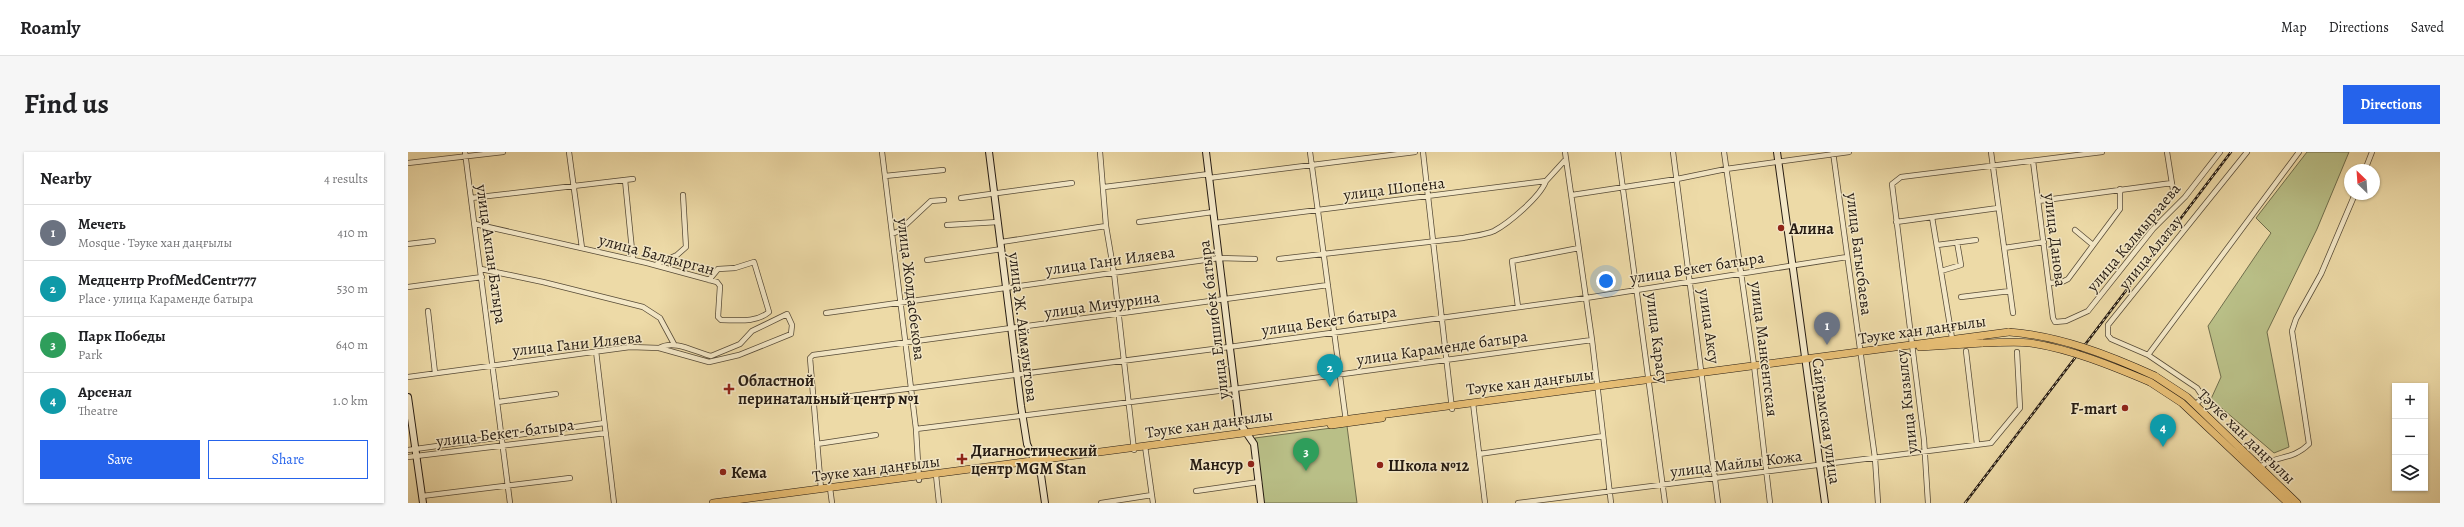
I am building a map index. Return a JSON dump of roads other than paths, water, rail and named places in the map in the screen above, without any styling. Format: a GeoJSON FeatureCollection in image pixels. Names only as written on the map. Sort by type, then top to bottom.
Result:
{"type":"FeatureCollection","features":[{"type":"Feature","properties":{"kind":"main road","name":"улица Ж. Аймауытова"},"geometry":{"type":"LineString","coordinates":[[988,152],[1027,444],[1041,475],[1045,503]]}},
{"type":"Feature","properties":{"kind":"main road","name":"улица Елшибек батыра"},"geometry":{"type":"LineString","coordinates":[[1206,152],[1239,422],[1254,444],[1262,503]]}},
{"type":"Feature","properties":{"kind":"main road","name":"Сайрамская улица"},"geometry":{"type":"LineString","coordinates":[[1777,152],[1825,503]]}},
{"type":"Feature","properties":{"kind":"main road","name":"Тәуке хан даңғылы"},"geometry":{"type":"LineString","coordinates":[[732,503],[830,489],[935,477],[1346,420],[1651,382],[1914,346],[1952,338],[2009,332],[2055,339],[2117,359],[2153,379],[2195,405],[2260,467],[2264,476],[2288,503]]}},
{"type":"Feature","properties":{"kind":"main road","name":"Тәуке хан даңғылы"},"geometry":{"type":"LineString","coordinates":[[1914,346],[2028,343],[2052,348],[2153,379],[2297,503]]}},
{"type":"Feature","properties":{"kind":"main road"},"geometry":{"type":"LineString","coordinates":[[408,397],[409,415],[423,500]]}},
{"type":"Feature","properties":{"kind":"main road","name":"Тәуке хан даңғылы"},"geometry":{"type":"LineString","coordinates":[[713,503],[830,489]]}},
{"type":"Feature","properties":{"kind":"street"},"geometry":{"type":"LineString","coordinates":[[408,163],[465,154],[503,152]]}},
{"type":"Feature","properties":{"kind":"street"},"geometry":{"type":"LineString","coordinates":[[570,152],[582,248]]}},
{"type":"Feature","properties":{"kind":"street","name":"улица Жолдасбекова"},"geometry":{"type":"LineString","coordinates":[[882,152],[916,429],[919,478]]}},
{"type":"Feature","properties":{"kind":"street"},"geometry":{"type":"LineString","coordinates":[[1100,152],[1106,226],[1114,273],[1134,449]]}},
{"type":"Feature","properties":{"kind":"street"},"geometry":{"type":"LineString","coordinates":[[1310,152],[1346,420]]}},
{"type":"Feature","properties":{"kind":"street"},"geometry":{"type":"LineString","coordinates":[[1104,187],[1312,165],[1415,152]]}},
{"type":"Feature","properties":{"kind":"street"},"geometry":{"type":"LineString","coordinates":[[1423,152],[1440,318],[1452,407]]}},
{"type":"Feature","properties":{"kind":"street"},"geometry":{"type":"LineString","coordinates":[[1565,152],[1592,340],[1611,503]]}},
{"type":"Feature","properties":{"kind":"street","name":"улица Карасу"},"geometry":{"type":"LineString","coordinates":[[1618,152],[1651,382],[1666,503]]}},
{"type":"Feature","properties":{"kind":"street","name":"улица Аксу"},"geometry":{"type":"LineString","coordinates":[[1673,152],[1691,281],[1718,503]]}},
{"type":"Feature","properties":{"kind":"street","name":"улица Манкентская"},"geometry":{"type":"LineString","coordinates":[[1724,152],[1755,368],[1770,503]]}},
{"type":"Feature","properties":{"kind":"street"},"geometry":{"type":"LineString","coordinates":[[1572,195],[1677,179],[1726,168],[1850,152]]}},
{"type":"Feature","properties":{"kind":"street"},"geometry":{"type":"LineString","coordinates":[[1991,152],[2013,313]]}},
{"type":"Feature","properties":{"kind":"street"},"geometry":{"type":"LineString","coordinates":[[1993,166],[2102,152]]}},
{"type":"Feature","properties":{"kind":"street"},"geometry":{"type":"LineString","coordinates":[[2167,152],[2173,190]]}},
{"type":"Feature","properties":{"kind":"street","name":"улица Калмырзаева"},"geometry":{"type":"LineString","coordinates":[[2055,322],[2066,321],[2088,311],[2153,229],[2185,197],[2220,152]]}},
{"type":"Feature","properties":{"kind":"street","name":"улица Алатау"},"geometry":{"type":"LineString","coordinates":[[2195,405],[2201,399],[2201,394],[2197,388],[2148,355],[2111,339],[2108,335],[2108,326],[2246,152]]}},
{"type":"Feature","properties":{"kind":"street"},"geometry":{"type":"LineString","coordinates":[[2148,355],[2299,152]]}},
{"type":"Feature","properties":{"kind":"street"},"geometry":{"type":"LineString","coordinates":[[2367,164],[2372,152]]}},
{"type":"Feature","properties":{"kind":"street","name":"улица Багысбаева"},"geometry":{"type":"LineString","coordinates":[[1833,153],[1859,353],[1875,458],[1878,503]]}},
{"type":"Feature","properties":{"kind":"street","name":"улица Акпан Батыра"},"geometry":{"type":"LineString","coordinates":[[465,154],[504,446],[510,503]]}},
{"type":"Feature","properties":{"kind":"street"},"geometry":{"type":"LineString","coordinates":[[1279,259],[1433,241],[1492,231],[1505,224],[1542,191],[1546,182],[1566,159]]}},
{"type":"Feature","properties":{"kind":"street","name":"улица Данова"},"geometry":{"type":"LineString","coordinates":[[2033,161],[2055,322]]}},
{"type":"Feature","properties":{"kind":"street","name":"улица Кызылсу"},"geometry":{"type":"LineString","coordinates":[[1928,503],[1925,452],[1914,346],[1892,187],[1894,181],[1901,177],[1993,166]]}},
{"type":"Feature","properties":{"kind":"street"},"geometry":{"type":"LineString","coordinates":[[885,176],[943,170]]}},
{"type":"Feature","properties":{"kind":"street"},"geometry":{"type":"LineString","coordinates":[[471,198],[633,179]]}},
{"type":"Feature","properties":{"kind":"street"},"geometry":{"type":"LineString","coordinates":[[625,180],[632,260]]}},
{"type":"Feature","properties":{"kind":"street","name":"улица Шопена"},"geometry":{"type":"LineString","coordinates":[[1214,223],[1546,182]]}},
{"type":"Feature","properties":{"kind":"street"},"geometry":{"type":"LineString","coordinates":[[961,198],[1072,183]]}},
{"type":"Feature","properties":{"kind":"street"},"geometry":{"type":"LineString","coordinates":[[2038,201],[2172,183]]}},
{"type":"Feature","properties":{"kind":"street"},"geometry":{"type":"LineString","coordinates":[[2049,282],[2065,281],[2093,245],[2121,207],[2120,189]]}},
{"type":"Feature","properties":{"kind":"street"},"geometry":{"type":"LineString","coordinates":[[655,266],[683,252],[686,246],[683,195]]}},
{"type":"Feature","properties":{"kind":"street"},"geometry":{"type":"LineString","coordinates":[[892,234],[898,231],[931,201],[944,200]]}},
{"type":"Feature","properties":{"kind":"street"},"geometry":{"type":"LineString","coordinates":[[2260,467],[2266,462],[2300,453],[2309,444],[2292,331],[2296,319],[2321,274],[2331,247],[2352,200]]}},
{"type":"Feature","properties":{"kind":"street"},"geometry":{"type":"LineString","coordinates":[[1896,222],[1998,208]]}},
{"type":"Feature","properties":{"kind":"street"},"geometry":{"type":"LineString","coordinates":[[1139,222],[1213,212]]}},
{"type":"Feature","properties":{"kind":"street"},"geometry":{"type":"LineString","coordinates":[[1932,217],[1952,338]]}},
{"type":"Feature","properties":{"kind":"street"},"geometry":{"type":"LineString","coordinates":[[947,225],[998,222]]}},
{"type":"Feature","properties":{"kind":"street","name":"улица Балдырган"},"geometry":{"type":"LineString","coordinates":[[475,224],[582,248],[709,280],[720,286],[719,319],[742,321],[761,318],[769,310],[754,262],[735,268],[718,269],[709,280]]}},
{"type":"Feature","properties":{"kind":"street"},"geometry":{"type":"LineString","coordinates":[[1001,242],[1106,226]]}},
{"type":"Feature","properties":{"kind":"street"},"geometry":{"type":"LineString","coordinates":[[2074,230],[2093,245]]}},
{"type":"Feature","properties":{"kind":"street"},"geometry":{"type":"LineString","coordinates":[[1937,245],[1976,240]]}},
{"type":"Feature","properties":{"kind":"street"},"geometry":{"type":"LineString","coordinates":[[408,244],[433,242]]}},
{"type":"Feature","properties":{"kind":"street"},"geometry":{"type":"LineString","coordinates":[[1940,271],[1961,265],[1957,242]]}},
{"type":"Feature","properties":{"kind":"street"},"geometry":{"type":"LineString","coordinates":[[2004,248],[2044,242]]}},
{"type":"Feature","properties":{"kind":"street"},"geometry":{"type":"LineString","coordinates":[[1518,307],[1512,261],[1579,248]]}},
{"type":"Feature","properties":{"kind":"street"},"geometry":{"type":"LineString","coordinates":[[927,260],[1002,249]]}},
{"type":"Feature","properties":{"kind":"street","name":"улица Бекет батыра"},"geometry":{"type":"LineString","coordinates":[[813,401],[1229,347],[1586,298],[1847,257]]}},
{"type":"Feature","properties":{"kind":"street","name":"улица Гани Иляева"},"geometry":{"type":"LineString","coordinates":[[826,313],[1219,258],[1255,259]]}},
{"type":"Feature","properties":{"kind":"street"},"geometry":{"type":"LineString","coordinates":[[480,269],[543,282],[643,307],[660,318],[676,345]]}},
{"type":"Feature","properties":{"kind":"street"},"geometry":{"type":"LineString","coordinates":[[408,287],[482,277]]}},
{"type":"Feature","properties":{"kind":"street","name":"улица Мичурина"},"geometry":{"type":"LineString","coordinates":[[813,401],[810,358],[817,354],[906,344],[1328,285]]}},
{"type":"Feature","properties":{"kind":"street"},"geometry":{"type":"LineString","coordinates":[[1961,297],[2010,291]]}},
{"type":"Feature","properties":{"kind":"street"},"geometry":{"type":"LineString","coordinates":[[428,311],[435,373]]}},
{"type":"Feature","properties":{"kind":"street","name":"улица Гани Иляева"},"geometry":{"type":"LineString","coordinates":[[408,377],[630,347],[659,348],[709,362],[738,355],[791,334],[792,325],[787,314],[752,331],[740,344],[711,356],[676,345]]}},
{"type":"Feature","properties":{"kind":"street","name":"улица Караменде батыра"},"geometry":{"type":"LineString","coordinates":[[916,429],[1023,417],[1592,340]]}},
{"type":"Feature","properties":{"kind":"street"},"geometry":{"type":"LineString","coordinates":[[659,348],[666,344],[676,345]]}},
{"type":"Feature","properties":{"kind":"street"},"geometry":{"type":"LineString","coordinates":[[596,351],[614,503]]}},
{"type":"Feature","properties":{"kind":"street"},"geometry":{"type":"LineString","coordinates":[[1966,351],[1979,444],[1991,443],[2020,408],[2017,352]]}},
{"type":"Feature","properties":{"kind":"street"},"geometry":{"type":"LineString","coordinates":[[498,402],[556,394]]}},
{"type":"Feature","properties":{"kind":"street"},"geometry":{"type":"LineString","coordinates":[[813,401],[821,489]]}},
{"type":"Feature","properties":{"kind":"street"},"geometry":{"type":"LineString","coordinates":[[1473,405],[1485,503]]}},
{"type":"Feature","properties":{"kind":"street","name":"улица Бекет-батыра"},"geometry":{"type":"LineString","coordinates":[[408,457],[416,453],[502,437],[604,423]]}},
{"type":"Feature","properties":{"kind":"street","name":"улица Бекет-батыра"},"geometry":{"type":"LineString","coordinates":[[408,450],[416,453],[504,446],[606,433]]}},
{"type":"Feature","properties":{"kind":"street"},"geometry":{"type":"LineString","coordinates":[[817,444],[876,435]]}},
{"type":"Feature","properties":{"kind":"street"},"geometry":{"type":"LineString","coordinates":[[1479,454],[1603,436]]}},
{"type":"Feature","properties":{"kind":"street","name":"улица Майлы Кожа"},"geometry":{"type":"LineString","coordinates":[[1518,503],[1979,444]]}},
{"type":"Feature","properties":{"kind":"street"},"geometry":{"type":"LineString","coordinates":[[1145,447],[1153,503]]}},
{"type":"Feature","properties":{"kind":"street"},"geometry":{"type":"LineString","coordinates":[[935,477],[939,503]]}},
{"type":"Feature","properties":{"kind":"street"},"geometry":{"type":"LineString","coordinates":[[423,500],[508,485],[570,478]]}},
{"type":"Feature","properties":{"kind":"street"},"geometry":{"type":"LineString","coordinates":[[1196,491],[1259,482]]}},
{"type":"Feature","properties":{"kind":"street"},"geometry":{"type":"LineString","coordinates":[[830,489],[832,503]]}},
{"type":"Feature","properties":{"kind":"street"},"geometry":{"type":"LineString","coordinates":[[1101,503],[1152,495]]}},
{"type":"Feature","properties":{"kind":"railway"},"geometry":{"type":"LineString","coordinates":[[1965,503],[2231,152]]}},
{"type":"Feature","properties":{"kind":"place","name":"Алина"},"geometry":{"type":"Point","coordinates":[1781,228]}},
{"type":"Feature","properties":{"kind":"place","name":"Мечеть"},"geometry":{"type":"Point","coordinates":[1827,345]}},
{"type":"Feature","properties":{"kind":"place","name":"Медцентр ProfMedCentr777"},"geometry":{"type":"Point","coordinates":[1330,387]}},
{"type":"Feature","properties":{"kind":"place","name":"Областной перинатальный центр №1"},"geometry":{"type":"Point","coordinates":[729,389]}},
{"type":"Feature","properties":{"kind":"place","name":"F-mart"},"geometry":{"type":"Point","coordinates":[2125,408]}},
{"type":"Feature","properties":{"kind":"place","name":"Арсенал"},"geometry":{"type":"Point","coordinates":[2163,447]}},
{"type":"Feature","properties":{"kind":"place","name":"Диагностический центр MGM Stan"},"geometry":{"type":"Point","coordinates":[962,459]}},
{"type":"Feature","properties":{"kind":"place","name":"Мансур"},"geometry":{"type":"Point","coordinates":[1251,464]}},
{"type":"Feature","properties":{"kind":"place","name":"Школа №12"},"geometry":{"type":"Point","coordinates":[1380,465]}},
{"type":"Feature","properties":{"kind":"place","name":"Парк Победы"},"geometry":{"type":"Point","coordinates":[1306,471]}},
{"type":"Feature","properties":{"kind":"place","name":"Кема"},"geometry":{"type":"Point","coordinates":[723,472]}}]}
